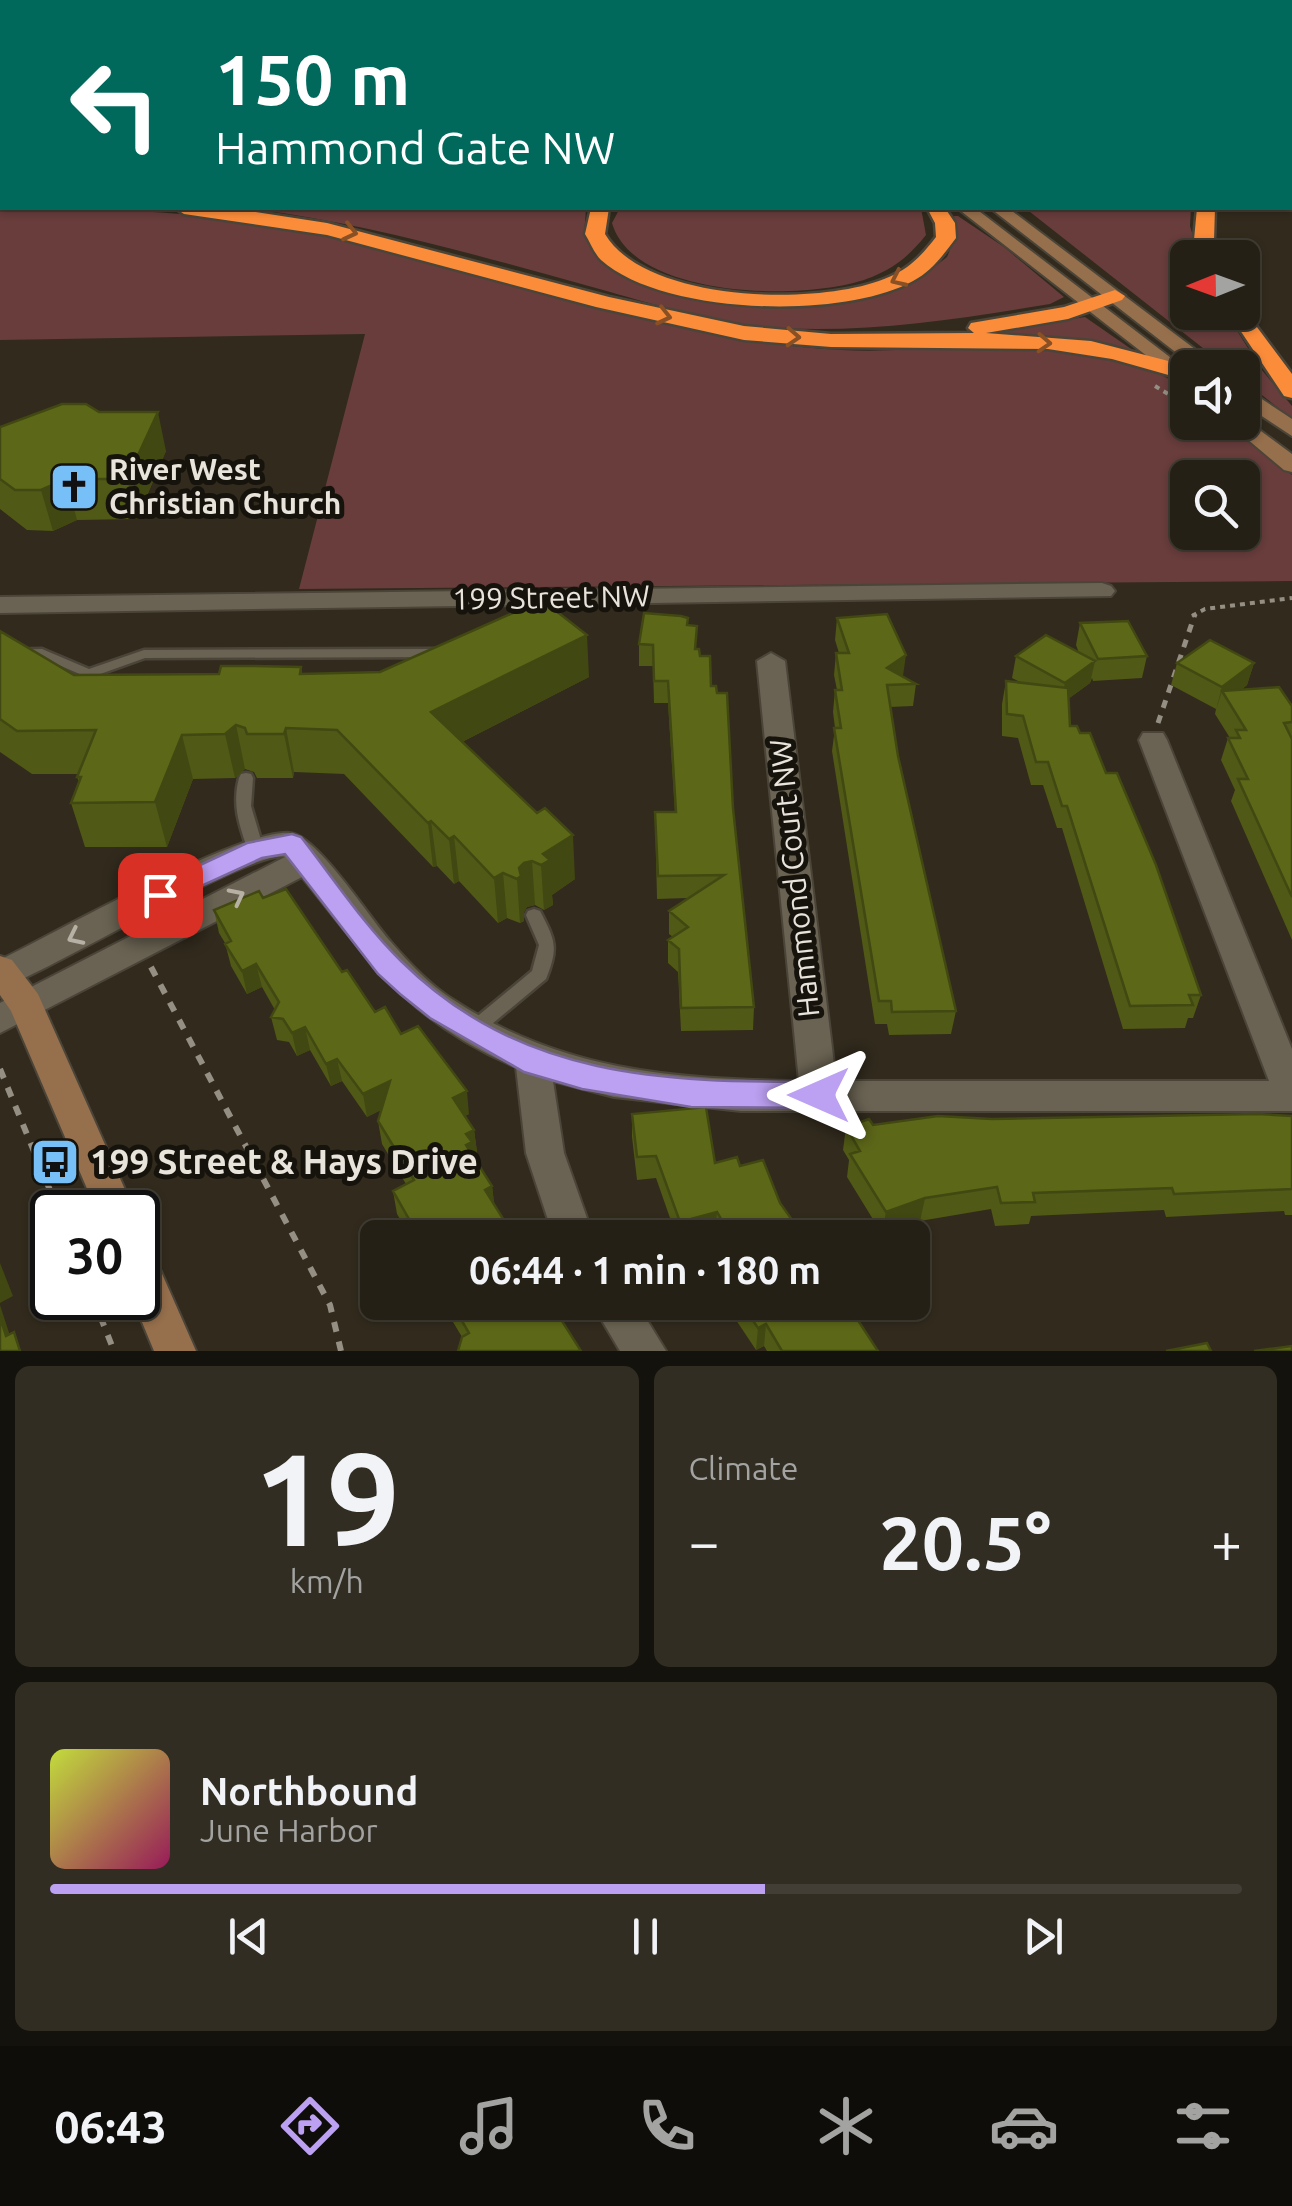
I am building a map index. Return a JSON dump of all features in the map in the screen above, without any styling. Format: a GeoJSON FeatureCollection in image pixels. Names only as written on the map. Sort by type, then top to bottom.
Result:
{"type":"FeatureCollection","features":[{"type":"Feature","properties":{"kind":"highway"},"geometry":{"type":"LineString","coordinates":[[199,210],[337,229],[715,327],[772,336],[842,340],[1050,343],[1120,354],[1170,372]]}},
{"type":"Feature","properties":{"kind":"highway"},"geometry":{"type":"LineString","coordinates":[[599,210],[593,223],[596,233],[620,265],[690,290],[794,301],[864,292],[920,268],[946,238],[945,222],[937,210]]}},
{"type":"Feature","properties":{"kind":"highway"},"geometry":{"type":"LineString","coordinates":[[1204,240],[1206,210]]}},
{"type":"Feature","properties":{"kind":"highway"},"geometry":{"type":"LineString","coordinates":[[842,340],[981,328],[1092,307],[1115,296]]}},
{"type":"Feature","properties":{"kind":"highway"},"geometry":{"type":"LineString","coordinates":[[1250,330],[1292,391]]}},
{"type":"Feature","properties":{"kind":"main road"},"geometry":{"type":"LineString","coordinates":[[968,210],[1170,368]]}},
{"type":"Feature","properties":{"kind":"main road"},"geometry":{"type":"LineString","coordinates":[[1001,210],[1186,350]]}},
{"type":"Feature","properties":{"kind":"main road"},"geometry":{"type":"LineString","coordinates":[[1260,405],[1292,429]]}},
{"type":"Feature","properties":{"kind":"main road"},"geometry":{"type":"LineString","coordinates":[[1260,440],[1292,465]]}},
{"type":"Feature","properties":{"kind":"main road"},"geometry":{"type":"LineString","coordinates":[[1,972],[13,1011],[105,1190]]}},
{"type":"Feature","properties":{"kind":"main road"},"geometry":{"type":"LineString","coordinates":[[160,1316],[175,1351]]}},
{"type":"Feature","properties":{"kind":"street","name":"199 Street NW"},"geometry":{"type":"LineString","coordinates":[[0,606],[1102,591]]}},
{"type":"Feature","properties":{"kind":"street","name":"Hammond Court NW"},"geometry":{"type":"LineString","coordinates":[[771,662],[819,1095]]}},
{"type":"Feature","properties":{"kind":"street"},"geometry":{"type":"LineString","coordinates":[[1,972],[256,850],[299,852],[388,967],[440,1010],[534,1063],[596,1080],[691,1094],[1292,1095],[1153,740]]}},
{"type":"Feature","properties":{"kind":"street"},"geometry":{"type":"LineString","coordinates":[[13,1011],[299,852]]}},
{"type":"Feature","properties":{"kind":"street"},"geometry":{"type":"LineString","coordinates":[[534,1063],[538,1132],[545,1166],[567,1220]]}},
{"type":"Feature","properties":{"kind":"street"},"geometry":{"type":"LineString","coordinates":[[623,1320],[645,1351]]}},
{"type":"Feature","properties":{"kind":"lane"},"geometry":{"type":"LineString","coordinates":[[0,654],[42,652],[114,685]]}},
{"type":"Feature","properties":{"kind":"lane"},"geometry":{"type":"LineString","coordinates":[[89,674],[144,654],[438,652],[406,668]]}},
{"type":"Feature","properties":{"kind":"lane"},"geometry":{"type":"LineString","coordinates":[[246,778],[242,794],[244,821],[256,850]]}},
{"type":"Feature","properties":{"kind":"lane"},"geometry":{"type":"LineString","coordinates":[[473,1029],[540,974],[547,946],[534,915]]}},
{"type":"Feature","properties":{"kind":"path"},"geometry":{"type":"LineString","coordinates":[[1153,740],[1192,615],[1205,609],[1292,598]]}},
{"type":"Feature","properties":{"kind":"path"},"geometry":{"type":"LineString","coordinates":[[151,967],[330,1305],[342,1351]]}},
{"type":"Feature","properties":{"kind":"path"},"geometry":{"type":"LineString","coordinates":[[0,1070],[50,1190]]}},
{"type":"Feature","properties":{"kind":"path"},"geometry":{"type":"LineString","coordinates":[[101,1320],[114,1351]]}},
{"type":"Feature","properties":{"kind":"shaded area"},"geometry":{"type":"Polygon","coordinates":[[[0,210],[111,210],[274,224],[423,257],[660,322],[780,344],[842,350],[1021,345],[1066,347],[1109,355],[1150,369],[1170,381],[1170,440],[1248,440],[1292,475],[1292,581],[299,589],[365,334],[0,340],[0,210]]]}},
{"type":"Feature","properties":{"kind":"shaded area"},"geometry":{"type":"Polygon","coordinates":[[[258,210],[586,210],[584,236],[594,254],[625,275],[749,304],[892,289],[923,276],[947,257],[956,235],[954,216],[958,216],[1004,247],[1064,297],[1050,304],[914,324],[812,329],[753,326],[680,311],[458,250],[258,210]]]}},
{"type":"Feature","properties":{"kind":"shaded area"},"geometry":{"type":"Polygon","coordinates":[[[619,210],[921,210],[926,235],[908,254],[872,277],[809,290],[769,291],[688,281],[653,267],[627,248],[612,223],[619,210]]]}},
{"type":"Feature","properties":{"kind":"shaded area"},"geometry":{"type":"Polygon","coordinates":[[[1028,210],[1191,210],[1194,240],[1170,240],[1170,322],[1028,210]]]}},
{"type":"Feature","properties":{"kind":"shaded area"},"geometry":{"type":"Polygon","coordinates":[[[1085,317],[1134,351],[1073,339],[987,333],[1085,317]]]}},
{"type":"Feature","properties":{"kind":"shaded area"},"geometry":{"type":"Polygon","coordinates":[[[1180,330],[1237,330],[1249,350],[1205,350],[1180,330]]]}},
{"type":"Feature","properties":{"kind":"shaded area"},"geometry":{"type":"Polygon","coordinates":[[[1260,367],[1292,406],[1292,419],[1260,394],[1260,367]]]}},
{"type":"Feature","properties":{"kind":"building"},"geometry":{"type":"Polygon","coordinates":[[[62,404],[86,404],[99,412],[158,412],[127,479],[66,479],[41,490],[15,490],[0,479],[0,427],[62,404]]]}},
{"type":"Feature","properties":{"kind":"building"},"geometry":{"type":"Polygon","coordinates":[[[542,600],[587,635],[431,712],[537,813],[545,808],[573,835],[543,854],[550,860],[541,865],[524,863],[517,879],[503,873],[494,878],[454,836],[449,839],[431,821],[428,823],[337,730],[286,728],[284,734],[247,734],[245,728],[236,725],[225,734],[182,735],[155,802],[71,803],[96,730],[17,731],[0,719],[0,631],[74,675],[219,674],[221,666],[301,667],[300,674],[380,672],[542,600]]]}},
{"type":"Feature","properties":{"kind":"building"},"geometry":{"type":"Polygon","coordinates":[[[644,613],[681,616],[688,618],[687,625],[697,626],[695,649],[699,649],[700,656],[710,656],[711,686],[716,686],[717,693],[727,693],[733,808],[754,1007],[681,1008],[679,949],[668,940],[688,927],[669,911],[724,875],[658,876],[655,812],[676,812],[668,681],[654,681],[653,645],[639,644],[644,613]]]}},
{"type":"Feature","properties":{"kind":"building"},"geometry":{"type":"Polygon","coordinates":[[[887,614],[906,655],[887,668],[916,684],[887,685],[898,756],[956,1011],[892,1012],[891,1001],[879,1001],[834,728],[841,728],[835,690],[842,690],[836,653],[849,653],[837,618],[887,614]]]}},
{"type":"Feature","properties":{"kind":"building"},"geometry":{"type":"Polygon","coordinates":[[[1128,621],[1147,656],[1098,659],[1080,623],[1128,621]]]}},
{"type":"Feature","properties":{"kind":"building"},"geometry":{"type":"Polygon","coordinates":[[[1046,635],[1095,661],[1065,683],[1016,656],[1046,635]]]}},
{"type":"Feature","properties":{"kind":"building"},"geometry":{"type":"Polygon","coordinates":[[[1210,640],[1254,663],[1222,687],[1177,663],[1210,640]]]}},
{"type":"Feature","properties":{"kind":"building"},"geometry":{"type":"Polygon","coordinates":[[[1006,681],[1068,688],[1070,726],[1077,726],[1080,733],[1090,733],[1106,773],[1117,773],[1156,865],[1201,995],[1189,995],[1193,1005],[1130,1006],[1067,806],[1062,806],[1048,762],[1036,762],[1023,716],[1007,714],[1006,681]]]}},
{"type":"Feature","properties":{"kind":"building"},"geometry":{"type":"Polygon","coordinates":[[[1279,687],[1292,706],[1292,722],[1284,723],[1292,739],[1292,897],[1238,779],[1248,779],[1228,738],[1240,738],[1236,730],[1246,730],[1222,691],[1279,687]]]}},
{"type":"Feature","properties":{"kind":"building"},"geometry":{"type":"Polygon","coordinates":[[[286,889],[342,972],[347,970],[375,1012],[385,1007],[401,1034],[418,1026],[467,1091],[453,1098],[474,1130],[466,1134],[472,1142],[466,1145],[492,1186],[485,1190],[504,1220],[409,1220],[393,1191],[414,1180],[378,1121],[390,1081],[363,1094],[337,1059],[326,1064],[305,1027],[292,1033],[283,1019],[271,1017],[279,1002],[256,964],[242,971],[225,944],[231,941],[214,910],[259,891],[263,898],[286,889]]]}},
{"type":"Feature","properties":{"kind":"building"},"geometry":{"type":"Polygon","coordinates":[[[706,1107],[715,1163],[737,1157],[740,1166],[763,1160],[780,1203],[792,1220],[722,1220],[717,1212],[679,1220],[656,1156],[637,1157],[632,1114],[706,1107]]]}},
{"type":"Feature","properties":{"kind":"building"},"geometry":{"type":"Polygon","coordinates":[[[938,1116],[992,1119],[1292,1116],[1292,1189],[1174,1194],[1172,1188],[1033,1193],[1035,1202],[1001,1203],[997,1187],[925,1198],[886,1212],[850,1154],[860,1151],[846,1127],[869,1119],[873,1125],[938,1116]]]}},
{"type":"Feature","properties":{"kind":"building"},"geometry":{"type":"Polygon","coordinates":[[[0,1317],[6,1336],[14,1332],[20,1351],[0,1351],[0,1317]]]}},
{"type":"Feature","properties":{"kind":"building"},"geometry":{"type":"Polygon","coordinates":[[[461,1320],[561,1320],[581,1351],[458,1351],[462,1337],[469,1333],[461,1320]]]}},
{"type":"Feature","properties":{"kind":"building"},"geometry":{"type":"Polygon","coordinates":[[[752,1320],[858,1320],[878,1351],[782,1351],[766,1324],[758,1328],[752,1320]]]}},
{"type":"Feature","properties":{"kind":"building"},"geometry":{"type":"Polygon","coordinates":[[[1207,1343],[1211,1351],[1166,1351],[1207,1343]]]}},
{"type":"Feature","properties":{"kind":"building"},"geometry":{"type":"Polygon","coordinates":[[[1292,1346],[1292,1351],[1254,1351],[1292,1346]]]}},
{"type":"Feature","properties":{"kind":"place","name":"River West Christian Church"},"geometry":{"type":"Point","coordinates":[74,487]}},
{"type":"Feature","properties":{"kind":"place","name":"199 Street & Hays Drive"},"geometry":{"type":"Point","coordinates":[55,1162]}},
{"type":"Feature","properties":{"kind":"route"},"geometry":{"type":"LineString","coordinates":[[160,895],[256,850],[292,844],[388,967],[440,1010],[534,1063],[582,1077],[691,1094],[819,1095]]}}]}
